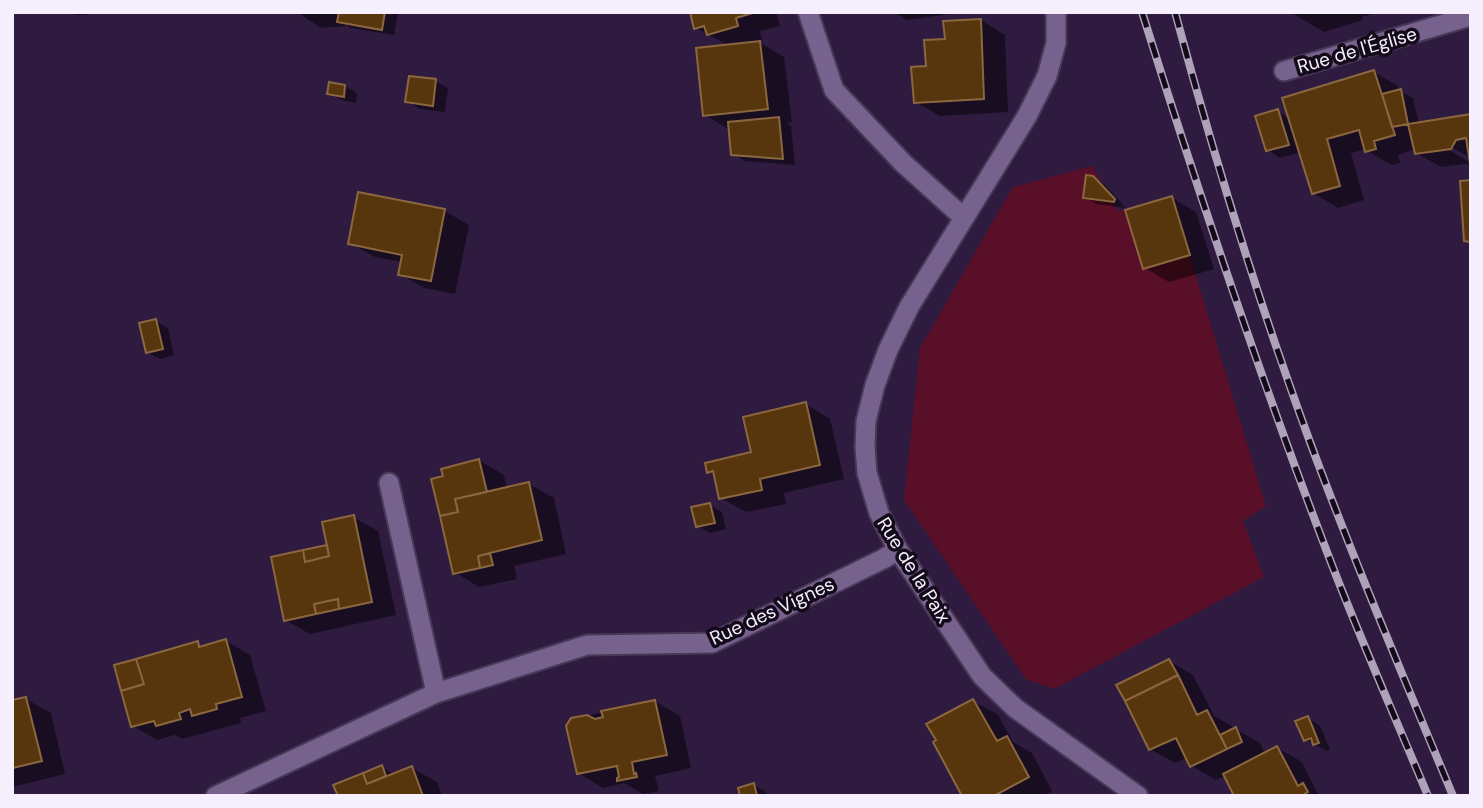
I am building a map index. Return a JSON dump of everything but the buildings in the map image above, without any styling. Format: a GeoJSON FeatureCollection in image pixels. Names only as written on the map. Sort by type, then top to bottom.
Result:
{"type":"FeatureCollection","features":[{"type":"Feature","properties":{"kind":"street"},"geometry":{"type":"LineString","coordinates":[[808,12],[834,90],[903,163],[964,218]]}},
{"type":"Feature","properties":{"kind":"street","name":"Rue de la Paix"},"geometry":{"type":"LineString","coordinates":[[1056,12],[1056,43],[1047,76],[1027,116],[909,307],[893,339],[875,385],[866,421],[867,473],[879,513],[898,550],[982,676],[1015,708],[1138,796]]}},
{"type":"Feature","properties":{"kind":"street","name":"Rue de l'Église"},"geometry":{"type":"LineString","coordinates":[[1284,71],[1471,16]]}},
{"type":"Feature","properties":{"kind":"street"},"geometry":{"type":"LineString","coordinates":[[388,483],[436,693]]}},
{"type":"Feature","properties":{"kind":"street","name":"Rue des Vignes"},"geometry":{"type":"LineString","coordinates":[[216,796],[436,693],[587,645],[712,643],[898,550]]}},
{"type":"Feature","properties":{"kind":"shaded area"},"geometry":{"type":"Polygon","coordinates":[[[1092,166],[1118,211],[1172,197],[1266,506],[1243,521],[1264,577],[1054,689],[1026,679],[904,500],[920,348],[1013,187],[1092,166]]]}},
{"type":"Feature","properties":{"kind":"railway"},"geometry":{"type":"LineString","coordinates":[[1142,12],[1209,221],[1306,497],[1343,594],[1428,796]]}},
{"type":"Feature","properties":{"kind":"railway"},"geometry":{"type":"LineString","coordinates":[[1175,12],[1205,121],[1272,336],[1344,531],[1453,796]]}}]}
